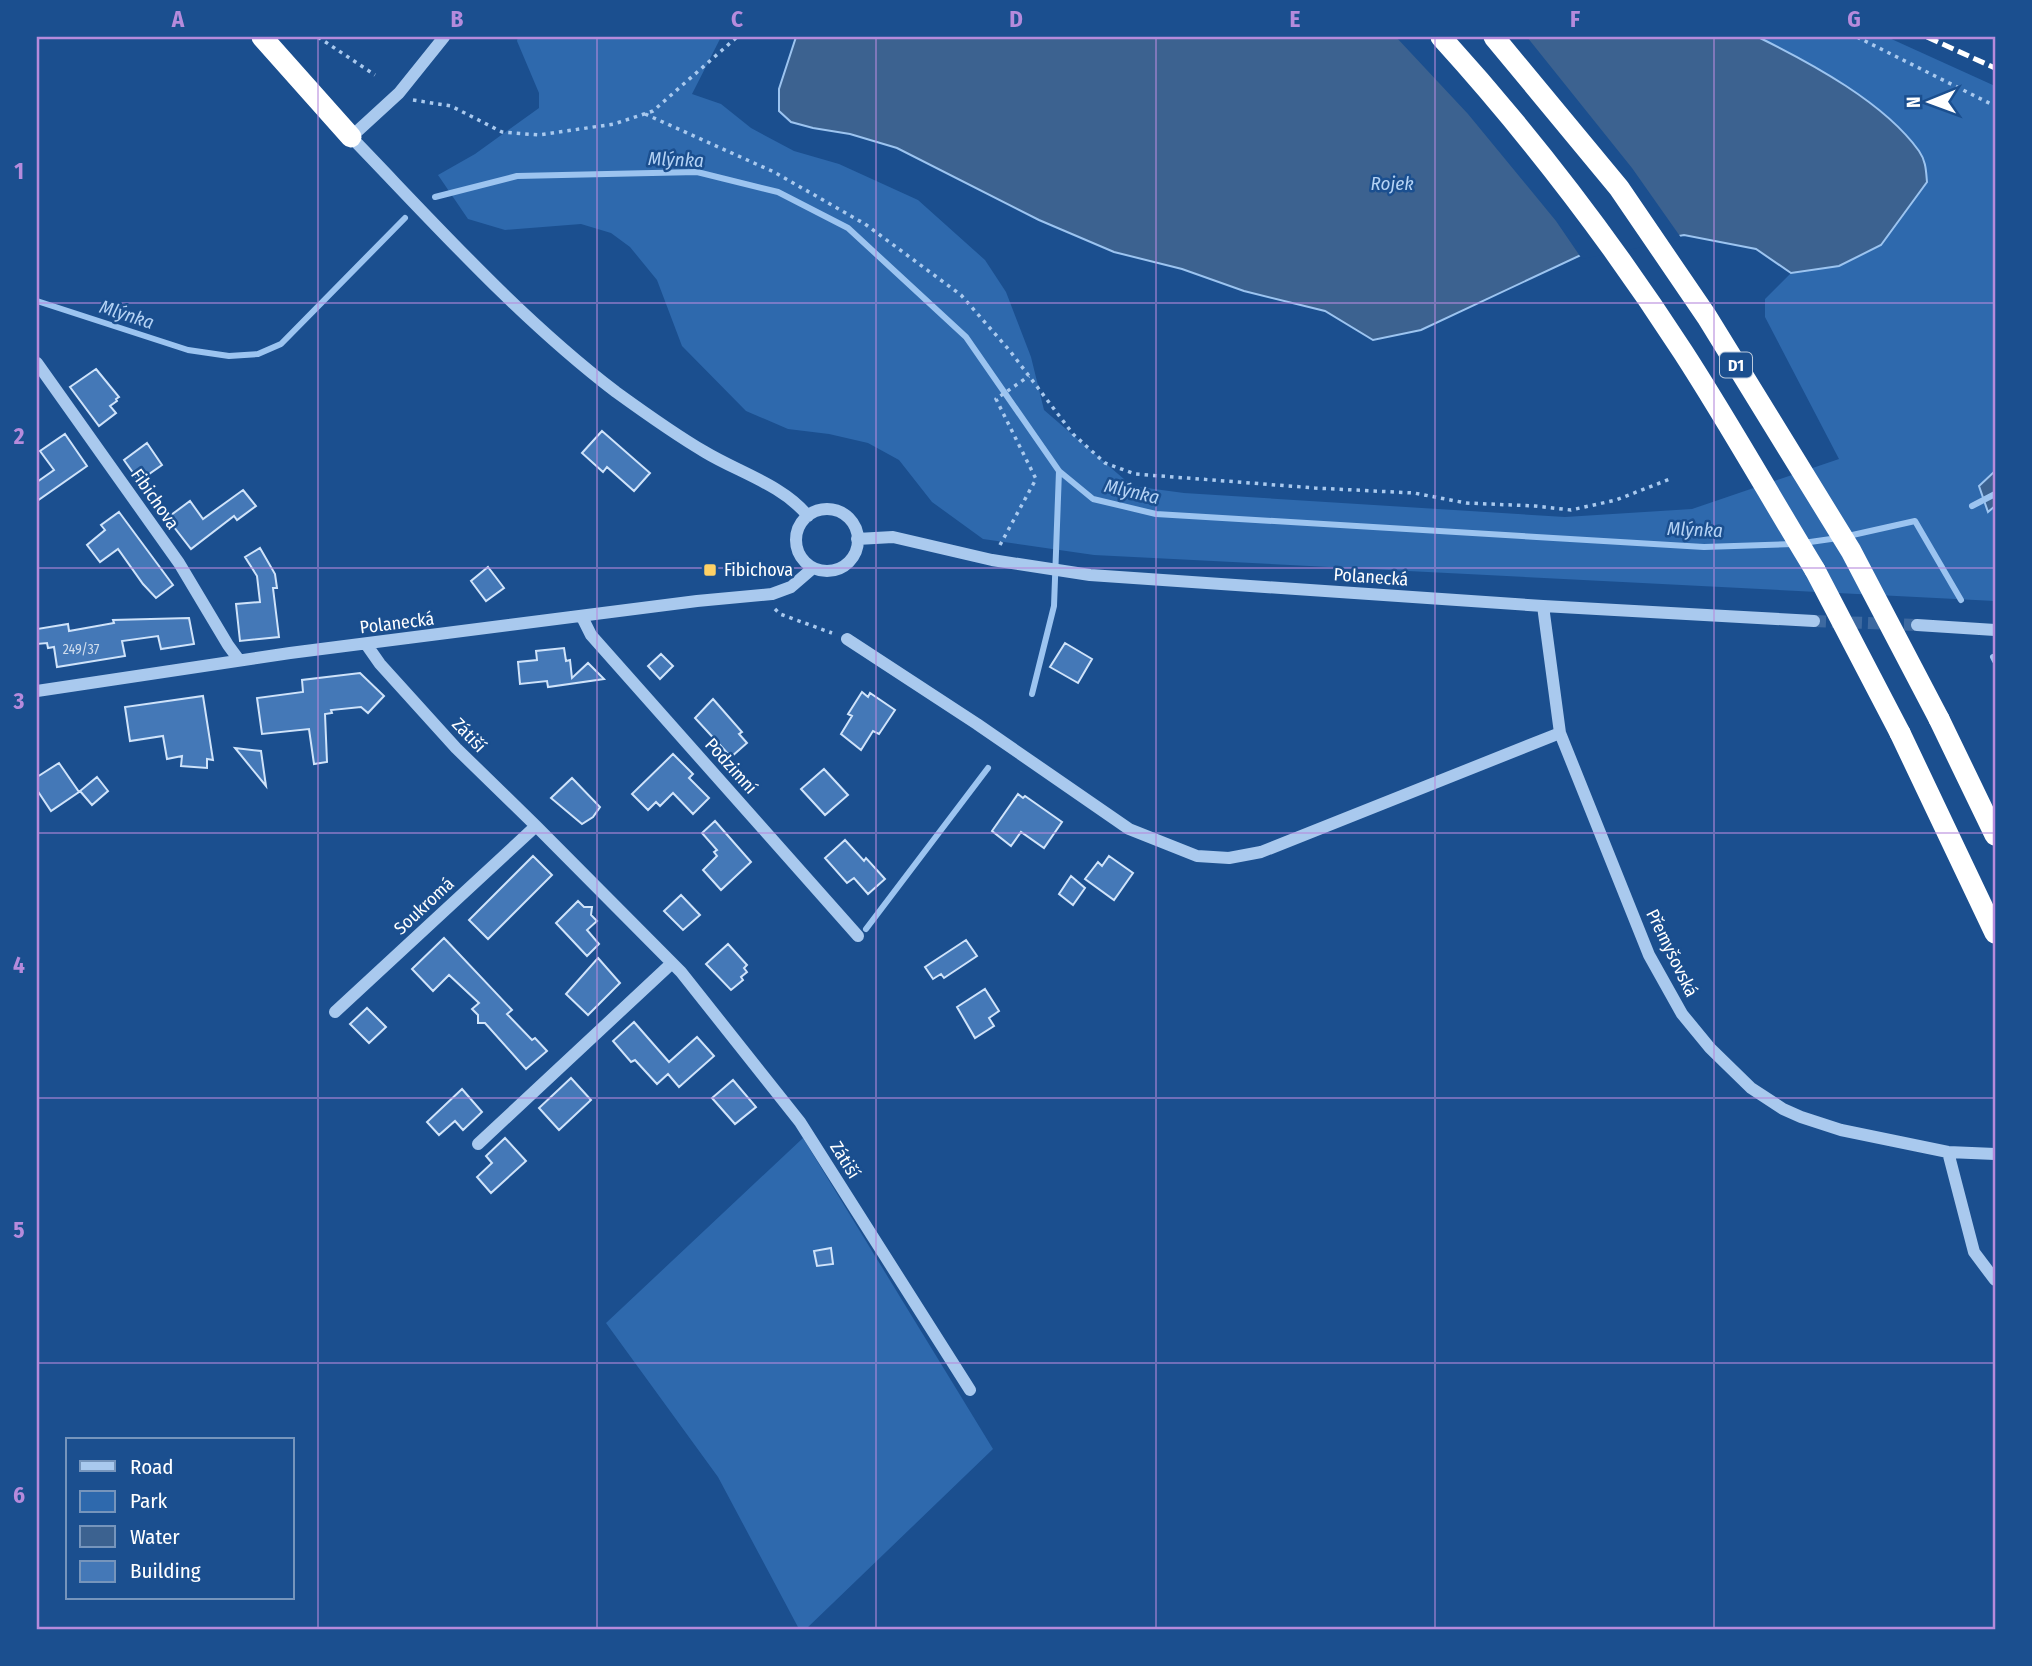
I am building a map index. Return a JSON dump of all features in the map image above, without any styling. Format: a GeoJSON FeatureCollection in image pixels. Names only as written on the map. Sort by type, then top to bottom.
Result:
{"type":"FeatureCollection","features":[{"type":"Feature","properties":{"kind":"highway"},"geometry":{"type":"LineString","coordinates":[[262,37],[351,137]]}},
{"type":"Feature","properties":{"kind":"highway","name":"D1"},"geometry":{"type":"LineString","coordinates":[[1441,37],[1482,82],[1578,202],[1683,352],[1815,570],[1899,733],[1995,933]]}},
{"type":"Feature","properties":{"kind":"highway","name":"D1"},"geometry":{"type":"LineString","coordinates":[[1494,37],[1619,188],[1707,317],[1851,551],[1939,719],[1995,835]]}},
{"type":"Feature","properties":{"kind":"street"},"geometry":{"type":"LineString","coordinates":[[444,37],[399,93],[351,137],[463,253],[577,360],[650,417],[705,452],[783,494],[808,516]]}},
{"type":"Feature","properties":{"kind":"street","name":"Fibichova"},"geometry":{"type":"LineString","coordinates":[[37,363],[179,563],[239,660]]}},
{"type":"Feature","properties":{"kind":"street"},"geometry":{"type":"LineString","coordinates":[[826,510],[839,513],[851,522],[857,539],[853,556],[843,566],[826,571],[813,568],[799,555],[796,541],[799,527],[808,516],[826,510]]}},
{"type":"Feature","properties":{"kind":"street","name":"Polanecká"},"geometry":{"type":"LineString","coordinates":[[857,539],[893,537],[992,560],[1090,575],[1543,606],[1814,621]]}},
{"type":"Feature","properties":{"kind":"street","name":"Polanecká"},"geometry":{"type":"LineString","coordinates":[[37,691],[239,660],[697,601],[762,596],[791,587],[813,568]]}},
{"type":"Feature","properties":{"kind":"street","name":"Přemyšovská"},"geometry":{"type":"LineString","coordinates":[[1543,606],[1560,733],[1649,955],[1682,1014],[1723,1062],[1765,1098],[1801,1117],[1841,1130],[1948,1152],[1995,1154]]}},
{"type":"Feature","properties":{"kind":"street","name":"Podzimní"},"geometry":{"type":"LineString","coordinates":[[582,617],[591,635],[858,936]]}},
{"type":"Feature","properties":{"kind":"street"},"geometry":{"type":"LineString","coordinates":[[1917,625],[1995,630]]}},
{"type":"Feature","properties":{"kind":"street"},"geometry":{"type":"LineString","coordinates":[[847,639],[977,724],[1129,829],[1197,856],[1229,858],[1261,852],[1560,733]]}},
{"type":"Feature","properties":{"kind":"street","name":"Zátiší"},"geometry":{"type":"LineString","coordinates":[[366,644],[380,664],[456,748],[672,963],[800,1122],[970,1390]]}},
{"type":"Feature","properties":{"kind":"street","name":"Soukromá"},"geometry":{"type":"LineString","coordinates":[[335,1012],[536,826]]}},
{"type":"Feature","properties":{"kind":"street"},"geometry":{"type":"LineString","coordinates":[[478,1144],[672,963]]}},
{"type":"Feature","properties":{"kind":"street"},"geometry":{"type":"LineString","coordinates":[[1948,1152],[1974,1252],[1995,1280]]}},
{"type":"Feature","properties":{"kind":"path"},"geometry":{"type":"LineString","coordinates":[[318,37],[375,75]]}},
{"type":"Feature","properties":{"kind":"path"},"geometry":{"type":"LineString","coordinates":[[399,93],[412,100],[451,106],[502,132],[539,135],[614,124],[653,111],[737,37]]}},
{"type":"Feature","properties":{"kind":"path"},"geometry":{"type":"LineString","coordinates":[[1857,37],[1995,106]]}},
{"type":"Feature","properties":{"kind":"path"},"geometry":{"type":"LineString","coordinates":[[645,114],[774,172],[864,224],[961,295],[1081,441],[1105,463],[1135,474],[1414,493],[1466,503],[1571,510],[1616,500],[1671,479]]}},
{"type":"Feature","properties":{"kind":"path"},"geometry":{"type":"LineString","coordinates":[[992,560],[1036,479],[996,399],[1029,376]]}},
{"type":"Feature","properties":{"kind":"path"},"geometry":{"type":"LineString","coordinates":[[780,614],[847,639]]}},
{"type":"Feature","properties":{"kind":"green space"},"geometry":{"type":"Polygon","coordinates":[[[518,37],[721,37],[692,94],[721,104],[751,128],[794,151],[839,164],[918,200],[985,260],[1006,292],[1031,357],[1044,410],[1132,486],[1184,493],[1565,517],[1692,509],[1839,459],[1765,317],[1765,299],[1791,273],[1839,266],[1881,245],[1927,182],[1924,166],[1919,151],[1905,134],[1868,101],[1823,71],[1758,37],[1887,37],[1995,86],[1995,471],[1979,486],[1988,511],[1995,506],[1995,601],[1094,555],[983,539],[932,502],[899,460],[868,443],[829,434],[788,429],[746,411],[682,346],[657,280],[630,247],[611,233],[581,224],[505,230],[468,219],[438,175],[475,154],[539,108],[539,93],[517,41],[518,37]]]}},
{"type":"Feature","properties":{"kind":"green space"},"geometry":{"type":"Polygon","coordinates":[[[803,1138],[993,1449],[806,1629],[799,1629],[718,1477],[606,1323],[803,1138]]]}},
{"type":"Feature","properties":{"kind":"water","name":"Rojek"},"geometry":{"type":"Polygon","coordinates":[[[796,37],[1758,37],[1846,86],[1887,117],[1921,155],[1927,182],[1881,245],[1839,266],[1791,273],[1756,249],[1684,235],[1583,254],[1421,330],[1373,340],[1325,311],[1244,291],[1182,269],[1114,252],[1039,220],[897,148],[850,134],[791,122],[779,111],[779,89],[796,37]]]}},
{"type":"Feature","properties":{"kind":"water"},"geometry":{"type":"Polygon","coordinates":[[[1995,471],[1995,506],[1988,512],[1979,486],[1995,471]]]}},
{"type":"Feature","properties":{"kind":"pier"},"geometry":{"type":"Polygon","coordinates":[[[1396,37],[1527,37],[1632,168],[1682,239],[1582,259],[1556,221],[1468,114],[1396,37]]]}},
{"type":"Feature","properties":{"kind":"building"},"geometry":{"type":"Polygon","coordinates":[[[96,369],[119,397],[110,406],[116,413],[99,426],[70,387],[96,369]]]}},
{"type":"Feature","properties":{"kind":"building"},"geometry":{"type":"Polygon","coordinates":[[[602,431],[650,473],[634,491],[607,467],[603,472],[582,453],[602,431]]]}},
{"type":"Feature","properties":{"kind":"building"},"geometry":{"type":"Polygon","coordinates":[[[65,434],[87,466],[37,501],[37,482],[54,470],[40,451],[65,434]]]}},
{"type":"Feature","properties":{"kind":"building"},"geometry":{"type":"Polygon","coordinates":[[[147,443],[162,465],[139,481],[124,460],[147,443]]]}},
{"type":"Feature","properties":{"kind":"building"},"geometry":{"type":"Polygon","coordinates":[[[243,490],[256,506],[237,520],[234,516],[191,549],[167,518],[190,501],[203,519],[243,490]]]}},
{"type":"Feature","properties":{"kind":"building"},"geometry":{"type":"Polygon","coordinates":[[[119,512],[173,585],[156,598],[118,549],[100,562],[87,545],[105,530],[101,525],[119,512]]]}},
{"type":"Feature","properties":{"kind":"building"},"geometry":{"type":"Polygon","coordinates":[[[260,548],[275,574],[277,588],[273,588],[279,637],[240,641],[236,604],[260,602],[257,576],[245,557],[260,548]]]}},
{"type":"Feature","properties":{"kind":"building"},"geometry":{"type":"Polygon","coordinates":[[[488,567],[504,588],[486,601],[471,581],[488,567]]]}},
{"type":"Feature","properties":{"kind":"building"},"geometry":{"type":"Polygon","coordinates":[[[189,618],[194,644],[161,649],[158,636],[122,641],[125,656],[57,667],[54,647],[48,648],[47,643],[37,644],[37,629],[68,624],[69,631],[114,623],[113,620],[189,618]]]}},
{"type":"Feature","properties":{"kind":"building"},"geometry":{"type":"Polygon","coordinates":[[[1065,643],[1092,659],[1078,683],[1050,667],[1065,643]]]}},
{"type":"Feature","properties":{"kind":"building"},"geometry":{"type":"Polygon","coordinates":[[[564,648],[566,661],[570,660],[572,678],[588,663],[604,679],[548,687],[547,681],[520,684],[518,662],[537,660],[536,651],[564,648]]]}},
{"type":"Feature","properties":{"kind":"building"},"geometry":{"type":"Polygon","coordinates":[[[661,654],[673,666],[660,679],[648,666],[661,654]]]}},
{"type":"Feature","properties":{"kind":"building"},"geometry":{"type":"Polygon","coordinates":[[[360,673],[384,696],[368,713],[361,707],[331,710],[332,713],[325,714],[327,762],[314,764],[309,729],[262,734],[257,698],[303,692],[302,680],[360,673]]]}},
{"type":"Feature","properties":{"kind":"building"},"geometry":{"type":"Polygon","coordinates":[[[862,692],[868,697],[870,693],[895,710],[879,734],[873,731],[861,750],[841,734],[852,716],[848,714],[862,692]]]}},
{"type":"Feature","properties":{"kind":"building"},"geometry":{"type":"Polygon","coordinates":[[[203,696],[213,760],[207,759],[207,768],[181,766],[182,756],[167,759],[163,736],[130,741],[125,707],[203,696]]]}},
{"type":"Feature","properties":{"kind":"building"},"geometry":{"type":"Polygon","coordinates":[[[713,699],[742,732],[739,734],[747,743],[731,757],[695,718],[713,699]]]}},
{"type":"Feature","properties":{"kind":"building"},"geometry":{"type":"Polygon","coordinates":[[[235,748],[261,751],[266,786],[235,748]]]}},
{"type":"Feature","properties":{"kind":"building"},"geometry":{"type":"Polygon","coordinates":[[[673,754],[693,774],[689,778],[709,798],[693,814],[673,793],[660,806],[656,802],[648,810],[632,794],[673,754]]]}},
{"type":"Feature","properties":{"kind":"building"},"geometry":{"type":"Polygon","coordinates":[[[59,763],[79,792],[51,811],[37,790],[37,777],[59,763]]]}},
{"type":"Feature","properties":{"kind":"building"},"geometry":{"type":"Polygon","coordinates":[[[824,769],[848,795],[825,815],[801,789],[824,769]]]}},
{"type":"Feature","properties":{"kind":"building"},"geometry":{"type":"Polygon","coordinates":[[[97,777],[108,791],[92,805],[80,791],[97,777]]]}},
{"type":"Feature","properties":{"kind":"building"},"geometry":{"type":"Polygon","coordinates":[[[572,778],[600,807],[593,817],[582,824],[551,798],[572,778]]]}},
{"type":"Feature","properties":{"kind":"building"},"geometry":{"type":"Polygon","coordinates":[[[1018,794],[1062,822],[1044,848],[1021,832],[1011,846],[992,831],[1018,794]]]}},
{"type":"Feature","properties":{"kind":"building"},"geometry":{"type":"Polygon","coordinates":[[[715,821],[751,862],[721,890],[703,870],[717,856],[714,852],[717,850],[702,833],[715,821]]]}},
{"type":"Feature","properties":{"kind":"building"},"geometry":{"type":"Polygon","coordinates":[[[845,840],[885,879],[868,894],[854,878],[847,883],[825,858],[845,840]]]}},
{"type":"Feature","properties":{"kind":"building"},"geometry":{"type":"Polygon","coordinates":[[[533,856],[552,875],[488,939],[469,920],[533,856]]]}},
{"type":"Feature","properties":{"kind":"building"},"geometry":{"type":"Polygon","coordinates":[[[1109,856],[1133,873],[1114,900],[1085,879],[1098,862],[1102,866],[1109,856]]]}},
{"type":"Feature","properties":{"kind":"building"},"geometry":{"type":"Polygon","coordinates":[[[1071,876],[1085,888],[1073,905],[1059,894],[1071,876]]]}},
{"type":"Feature","properties":{"kind":"building"},"geometry":{"type":"Polygon","coordinates":[[[681,895],[700,915],[683,930],[664,911],[681,895]]]}},
{"type":"Feature","properties":{"kind":"building"},"geometry":{"type":"Polygon","coordinates":[[[578,901],[584,907],[592,907],[591,915],[597,921],[587,930],[599,944],[587,956],[556,923],[578,901]]]}},
{"type":"Feature","properties":{"kind":"building"},"geometry":{"type":"Polygon","coordinates":[[[444,938],[512,1010],[507,1014],[532,1040],[535,1038],[547,1051],[526,1069],[485,1023],[478,1023],[478,1015],[472,1009],[479,1003],[449,975],[433,991],[412,969],[444,938]]]}},
{"type":"Feature","properties":{"kind":"building"},"geometry":{"type":"Polygon","coordinates":[[[966,940],[977,956],[944,978],[941,974],[933,979],[925,967],[966,940]]]}},
{"type":"Feature","properties":{"kind":"building"},"geometry":{"type":"Polygon","coordinates":[[[728,944],[747,965],[744,968],[747,972],[741,977],[743,980],[731,990],[706,964],[728,944]]]}},
{"type":"Feature","properties":{"kind":"building"},"geometry":{"type":"Polygon","coordinates":[[[598,958],[620,983],[588,1015],[566,994],[598,958]]]}},
{"type":"Feature","properties":{"kind":"building"},"geometry":{"type":"Polygon","coordinates":[[[985,989],[999,1011],[989,1018],[994,1026],[975,1038],[957,1007],[985,989]]]}},
{"type":"Feature","properties":{"kind":"building"},"geometry":{"type":"Polygon","coordinates":[[[367,1008],[386,1027],[369,1043],[350,1024],[367,1008]]]}},
{"type":"Feature","properties":{"kind":"building"},"geometry":{"type":"Polygon","coordinates":[[[634,1022],[669,1062],[697,1037],[714,1056],[679,1087],[668,1074],[657,1084],[635,1060],[631,1062],[613,1041],[634,1022]]]}},
{"type":"Feature","properties":{"kind":"building"},"geometry":{"type":"Polygon","coordinates":[[[571,1078],[591,1100],[559,1130],[539,1108],[571,1078]]]}},
{"type":"Feature","properties":{"kind":"building"},"geometry":{"type":"Polygon","coordinates":[[[733,1080],[756,1107],[735,1124],[712,1098],[733,1080]]]}},
{"type":"Feature","properties":{"kind":"building"},"geometry":{"type":"Polygon","coordinates":[[[462,1089],[482,1112],[463,1130],[455,1121],[439,1135],[427,1122],[462,1089]]]}},
{"type":"Feature","properties":{"kind":"building"},"geometry":{"type":"Polygon","coordinates":[[[505,1138],[526,1161],[491,1193],[477,1177],[492,1163],[486,1156],[505,1138]]]}},
{"type":"Feature","properties":{"kind":"building"},"geometry":{"type":"Polygon","coordinates":[[[831,1248],[833,1264],[817,1266],[814,1251],[831,1248]]]}},
{"type":"Feature","properties":{"kind":"waterway","name":"Mlýnka"},"geometry":{"type":"LineString","coordinates":[[435,197],[517,176],[697,172],[778,192],[848,228],[966,337],[1059,471],[1093,499],[1156,514],[1704,547],[1793,544]]}},
{"type":"Feature","properties":{"kind":"waterway","name":"Mlýnka"},"geometry":{"type":"LineString","coordinates":[[37,301],[188,350],[229,356],[258,354],[281,344],[405,218]]}},
{"type":"Feature","properties":{"kind":"waterway"},"geometry":{"type":"LineString","coordinates":[[1032,694],[1054,606],[1059,471]]}},
{"type":"Feature","properties":{"kind":"waterway","name":"Mlýnka"},"geometry":{"type":"LineString","coordinates":[[1972,506],[1995,494]]}},
{"type":"Feature","properties":{"kind":"waterway"},"geometry":{"type":"LineString","coordinates":[[1848,536],[1915,521],[1961,600]]}},
{"type":"Feature","properties":{"kind":"waterway","name":"Mlýnka"},"geometry":{"type":"LineString","coordinates":[[1803,543],[1838,538]]}},
{"type":"Feature","properties":{"kind":"waterway"},"geometry":{"type":"LineString","coordinates":[[1993,657],[1995,661]]}},
{"type":"Feature","properties":{"kind":"waterway"},"geometry":{"type":"LineString","coordinates":[[866,929],[988,768]]}},
{"type":"Feature","properties":{"kind":"tunnel"},"geometry":{"type":"LineString","coordinates":[[1814,621],[1917,625]]}},
{"type":"Feature","properties":{"kind":"railway"},"geometry":{"type":"LineString","coordinates":[[1927,37],[1995,68]]}},
{"type":"Feature","properties":{"kind":"place","name":"Fibichova"},"geometry":{"type":"Point","coordinates":[710,570]}}]}
